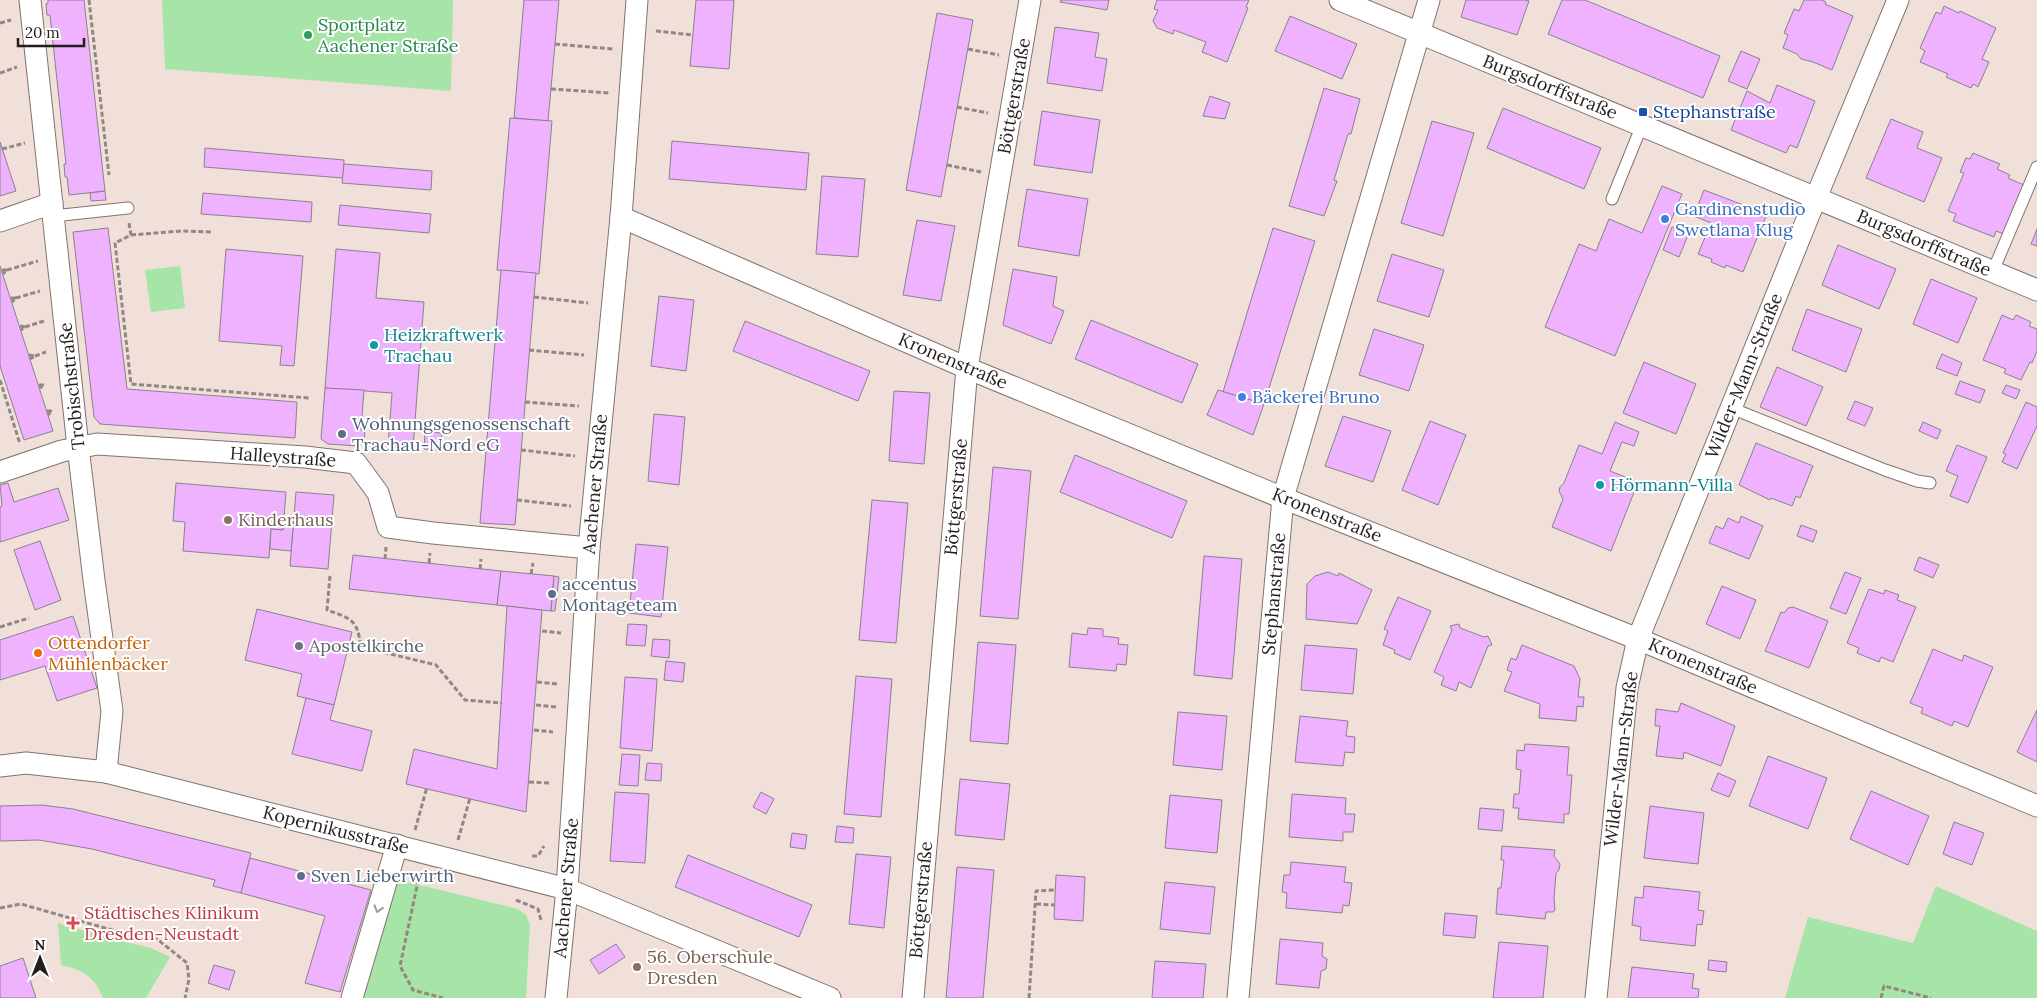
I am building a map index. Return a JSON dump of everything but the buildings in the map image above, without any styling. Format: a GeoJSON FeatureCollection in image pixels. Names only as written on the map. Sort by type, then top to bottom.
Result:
{"type":"FeatureCollection","features":[{"type":"Feature","properties":{"kind":"street","name":"Trobischstraße"},"geometry":{"type":"LineString","coordinates":[[30,0],[78,447],[112,711],[106,772]]}},
{"type":"Feature","properties":{"kind":"street","name":"Aachener Straße"},"geometry":{"type":"LineString","coordinates":[[556,998],[567,889],[589,548],[621,217],[638,0]]}},
{"type":"Feature","properties":{"kind":"street","name":"Böttgerstraße"},"geometry":{"type":"LineString","coordinates":[[913,998],[967,368],[1030,0]]}},
{"type":"Feature","properties":{"kind":"street","name":"Burgsdorffstraße"},"geometry":{"type":"LineString","coordinates":[[1340,0],[2037,290]]}},
{"type":"Feature","properties":{"kind":"street","name":"Stephanstraße"},"geometry":{"type":"LineString","coordinates":[[1238,998],[1283,498],[1429,0]]}},
{"type":"Feature","properties":{"kind":"street","name":"Wilder-Mann-Straße"},"geometry":{"type":"LineString","coordinates":[[1596,998],[1627,688],[1638,639],[1730,408],[1898,0]]}},
{"type":"Feature","properties":{"kind":"street"},"geometry":{"type":"LineString","coordinates":[[0,221],[52,210]]}},
{"type":"Feature","properties":{"kind":"street","name":"Kronenstraße"},"geometry":{"type":"LineString","coordinates":[[621,217],[967,368],[1283,498],[1638,639],[2037,806]]}},
{"type":"Feature","properties":{"kind":"street","name":"Halleystraße"},"geometry":{"type":"LineString","coordinates":[[0,472],[78,447],[97,444],[306,457],[356,463],[378,493],[388,527],[589,548]]}},
{"type":"Feature","properties":{"kind":"street","name":"Kopernikusstraße"},"geometry":{"type":"LineString","coordinates":[[0,766],[26,764],[106,772],[567,889],[830,998]]}},
{"type":"Feature","properties":{"kind":"street"},"geometry":{"type":"LineString","coordinates":[[352,998],[411,849]]}},
{"type":"Feature","properties":{"kind":"lane"},"geometry":{"type":"LineString","coordinates":[[1612,199],[1642,125]]}},
{"type":"Feature","properties":{"kind":"lane"},"geometry":{"type":"LineString","coordinates":[[1993,271],[2037,168]]}},
{"type":"Feature","properties":{"kind":"lane"},"geometry":{"type":"LineString","coordinates":[[52,210],[128,208]]}},
{"type":"Feature","properties":{"kind":"lane"},"geometry":{"type":"LineString","coordinates":[[1730,408],[1884,470],[1917,481],[1930,483]]}},
{"type":"Feature","properties":{"kind":"path"},"geometry":{"type":"LineString","coordinates":[[90,0],[109,175]]}},
{"type":"Feature","properties":{"kind":"path"},"geometry":{"type":"LineString","coordinates":[[636,29],[693,35]]}},
{"type":"Feature","properties":{"kind":"path"},"geometry":{"type":"LineString","coordinates":[[555,44],[634,51]]}},
{"type":"Feature","properties":{"kind":"path"},"geometry":{"type":"LineString","coordinates":[[968,49],[993,54]]}},
{"type":"Feature","properties":{"kind":"path"},"geometry":{"type":"LineString","coordinates":[[551,89],[630,94]]}},
{"type":"Feature","properties":{"kind":"path"},"geometry":{"type":"LineString","coordinates":[[957,107],[983,112]]}},
{"type":"Feature","properties":{"kind":"path"},"geometry":{"type":"LineString","coordinates":[[947,165],[974,170]]}},
{"type":"Feature","properties":{"kind":"path"},"geometry":{"type":"LineString","coordinates":[[128,208],[131,235]]}},
{"type":"Feature","properties":{"kind":"path"},"geometry":{"type":"LineString","coordinates":[[212,232],[181,231],[131,235],[115,243],[131,384],[309,398]]}},
{"type":"Feature","properties":{"kind":"path"},"geometry":{"type":"LineString","coordinates":[[2,272],[58,255]]}},
{"type":"Feature","properties":{"kind":"path"},"geometry":{"type":"LineString","coordinates":[[534,297],[588,303]]}},
{"type":"Feature","properties":{"kind":"path"},"geometry":{"type":"LineString","coordinates":[[530,350],[584,355]]}},
{"type":"Feature","properties":{"kind":"path"},"geometry":{"type":"LineString","coordinates":[[0,380],[21,445]]}},
{"type":"Feature","properties":{"kind":"path"},"geometry":{"type":"LineString","coordinates":[[525,402],[579,406]]}},
{"type":"Feature","properties":{"kind":"path"},"geometry":{"type":"LineString","coordinates":[[521,450],[575,456]]}},
{"type":"Feature","properties":{"kind":"path"},"geometry":{"type":"LineString","coordinates":[[517,500],[572,506]]}},
{"type":"Feature","properties":{"kind":"path"},"geometry":{"type":"LineString","coordinates":[[385,559],[386,546]]}},
{"type":"Feature","properties":{"kind":"path"},"geometry":{"type":"LineString","coordinates":[[480,569],[481,556]]}},
{"type":"Feature","properties":{"kind":"path"},"geometry":{"type":"LineString","coordinates":[[531,574],[533,565]]}},
{"type":"Feature","properties":{"kind":"path"},"geometry":{"type":"LineString","coordinates":[[330,576],[327,610],[348,618],[358,630],[361,647],[436,665],[465,700],[502,703]]}},
{"type":"Feature","properties":{"kind":"path"},"geometry":{"type":"LineString","coordinates":[[0,627],[29,618]]}},
{"type":"Feature","properties":{"kind":"path"},"geometry":{"type":"LineString","coordinates":[[542,631],[561,633]]}},
{"type":"Feature","properties":{"kind":"path"},"geometry":{"type":"LineString","coordinates":[[537,682],[557,684]]}},
{"type":"Feature","properties":{"kind":"path"},"geometry":{"type":"LineString","coordinates":[[534,730],[553,732]]}},
{"type":"Feature","properties":{"kind":"path"},"geometry":{"type":"LineString","coordinates":[[530,782],[549,783]]}},
{"type":"Feature","properties":{"kind":"path"},"geometry":{"type":"LineString","coordinates":[[427,787],[411,849],[400,966],[413,990],[443,998]]}},
{"type":"Feature","properties":{"kind":"path"},"geometry":{"type":"LineString","coordinates":[[452,859],[470,798]]}},
{"type":"Feature","properties":{"kind":"path"},"geometry":{"type":"LineString","coordinates":[[524,857],[538,856],[544,846]]}},
{"type":"Feature","properties":{"kind":"path"},"geometry":{"type":"LineString","coordinates":[[1029,998],[1036,891],[1056,890]]}},
{"type":"Feature","properties":{"kind":"path"},"geometry":{"type":"LineString","coordinates":[[516,900],[538,909],[544,928]]}},
{"type":"Feature","properties":{"kind":"path"},"geometry":{"type":"LineString","coordinates":[[0,908],[21,904],[112,930],[158,940],[187,963],[190,978],[185,998]]}},
{"type":"Feature","properties":{"kind":"path"},"geometry":{"type":"LineString","coordinates":[[1036,904],[1054,905]]}},
{"type":"Feature","properties":{"kind":"path"},"geometry":{"type":"LineString","coordinates":[[1881,998],[1884,986],[1931,998]]}},
{"type":"Feature","properties":{"kind":"green space","name":"Sportplatz Aachener Straße"},"geometry":{"type":"Polygon","coordinates":[[[162,0],[453,0],[451,91],[165,69],[162,0]]]}},
{"type":"Feature","properties":{"kind":"green space"},"geometry":{"type":"Polygon","coordinates":[[[180,266],[185,308],[151,312],[145,270],[180,266]]]}},
{"type":"Feature","properties":{"kind":"green space"},"geometry":{"type":"Polygon","coordinates":[[[395,879],[518,909],[526,915],[530,925],[526,998],[359,998],[395,879]]]}},
{"type":"Feature","properties":{"kind":"green space"},"geometry":{"type":"Polygon","coordinates":[[[1936,886],[2037,931],[2037,998],[1785,998],[1808,917],[1913,943],[1936,886]]]}},
{"type":"Feature","properties":{"kind":"green space"},"geometry":{"type":"Polygon","coordinates":[[[58,923],[151,948],[170,957],[146,998],[103,998],[96,984],[87,975],[76,969],[61,965],[58,923]]]}},
{"type":"Feature","properties":{"kind":"place","name":"Sportplatz Aachener Straße"},"geometry":{"type":"Point","coordinates":[308,35]}},
{"type":"Feature","properties":{"kind":"place","name":"Stephanstraße"},"geometry":{"type":"Point","coordinates":[1643,112]}},
{"type":"Feature","properties":{"kind":"place","name":"Gardinenstudio Swetlana Klug"},"geometry":{"type":"Point","coordinates":[1665,219]}},
{"type":"Feature","properties":{"kind":"place","name":"Heizkraftwerk Trachau"},"geometry":{"type":"Point","coordinates":[374,345]}},
{"type":"Feature","properties":{"kind":"place","name":"Bäckerei Bruno"},"geometry":{"type":"Point","coordinates":[1242,397]}},
{"type":"Feature","properties":{"kind":"place","name":"Wohnungsgenossenschaft Trachau-Nord eG"},"geometry":{"type":"Point","coordinates":[342,434]}},
{"type":"Feature","properties":{"kind":"place","name":"Hörmann-Villa"},"geometry":{"type":"Point","coordinates":[1600,485]}},
{"type":"Feature","properties":{"kind":"place","name":"Kinderhaus"},"geometry":{"type":"Point","coordinates":[228,520]}},
{"type":"Feature","properties":{"kind":"place","name":"accentus Montageteam"},"geometry":{"type":"Point","coordinates":[552,594]}},
{"type":"Feature","properties":{"kind":"place","name":"Apostelkirche"},"geometry":{"type":"Point","coordinates":[299,646]}},
{"type":"Feature","properties":{"kind":"place","name":"Ottendorfer Mühlenbäcker"},"geometry":{"type":"Point","coordinates":[38,653]}},
{"type":"Feature","properties":{"kind":"place","name":"Sven Lieberwirth"},"geometry":{"type":"Point","coordinates":[301,876]}},
{"type":"Feature","properties":{"kind":"place","name":"Städtisches Klinikum Dresden-Neustadt"},"geometry":{"type":"Point","coordinates":[73,923]}},
{"type":"Feature","properties":{"kind":"place","name":"56. Oberschule Dresden"},"geometry":{"type":"Point","coordinates":[637,967]}}]}
